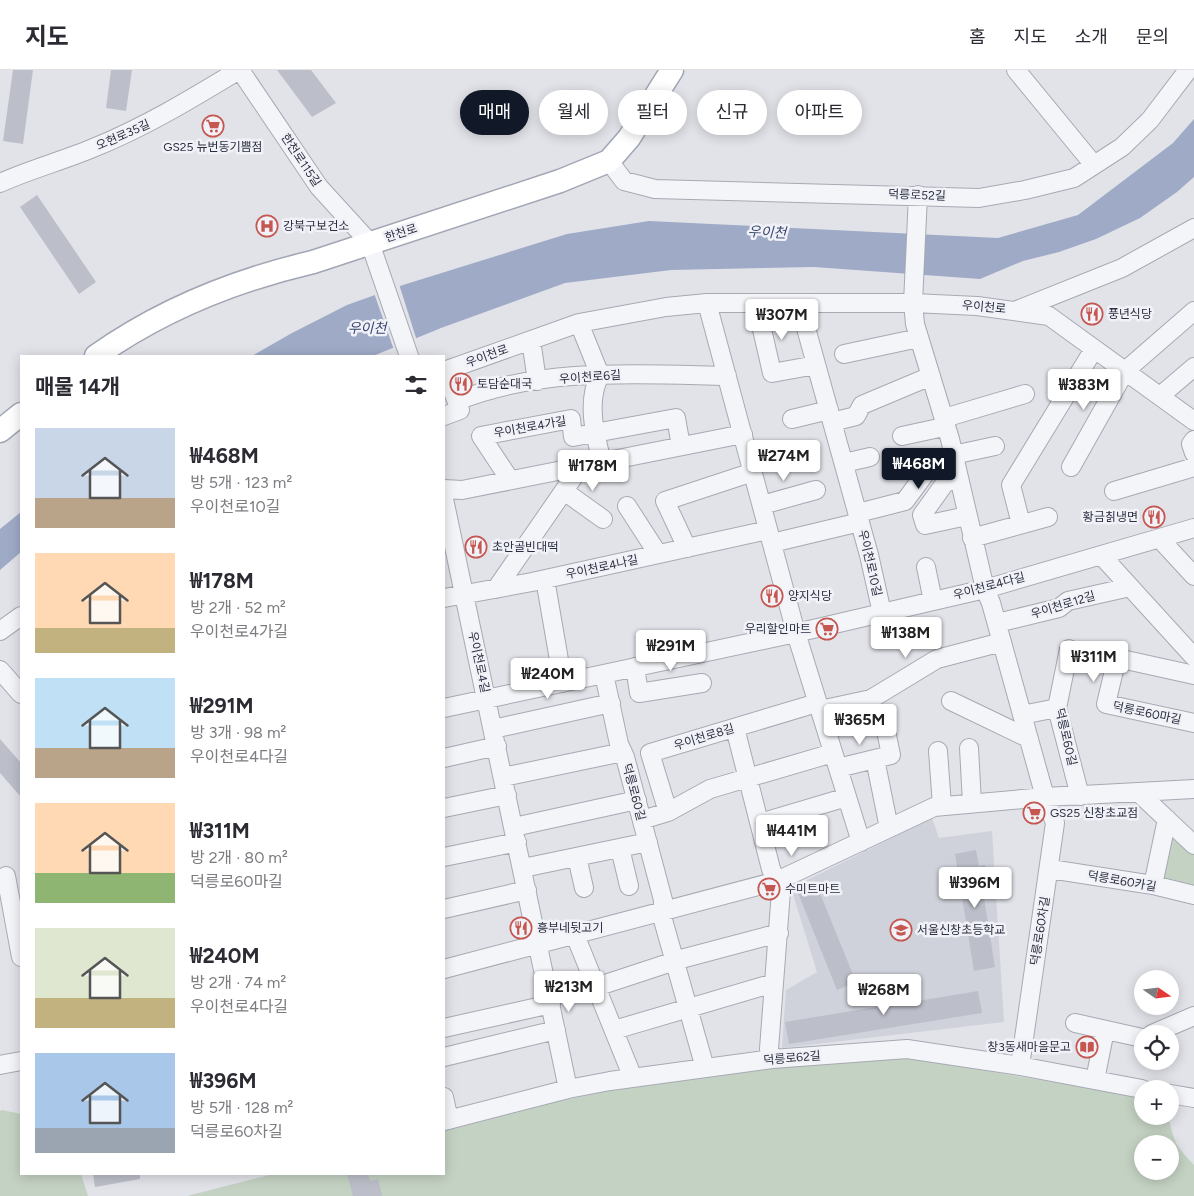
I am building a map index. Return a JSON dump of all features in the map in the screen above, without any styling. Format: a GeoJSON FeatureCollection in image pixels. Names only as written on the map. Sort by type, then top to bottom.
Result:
{"type":"FeatureCollection","features":[{"type":"Feature","properties":{"kind":"main road","name":"한천로"},"geometry":{"type":"LineString","coordinates":[[98,355],[128,335],[185,304],[273,271],[370,243],[560,181],[609,161],[629,138],[672,70]]}},
{"type":"Feature","properties":{"kind":"main road"},"geometry":{"type":"LineString","coordinates":[[0,431],[20,415]]}},
{"type":"Feature","properties":{"kind":"street","name":"오현로35길"},"geometry":{"type":"LineString","coordinates":[[0,183],[29,170],[93,149],[160,118],[239,70]]}},
{"type":"Feature","properties":{"kind":"street","name":"한천로115길"},"geometry":{"type":"LineString","coordinates":[[239,70],[319,187],[370,243]]}},
{"type":"Feature","properties":{"kind":"street"},"geometry":{"type":"LineString","coordinates":[[1016,70],[1094,165]]}},
{"type":"Feature","properties":{"kind":"street","name":"덕릉로52길"},"geometry":{"type":"LineString","coordinates":[[609,161],[624,181],[655,188],[980,198],[1074,178],[1122,147],[1150,120],[1188,70]]}},
{"type":"Feature","properties":{"kind":"street"},"geometry":{"type":"LineString","coordinates":[[918,195],[913,304],[915,324],[945,424],[985,589],[997,622],[1045,797]]}},
{"type":"Feature","properties":{"kind":"street","name":"우이천로"},"geometry":{"type":"LineString","coordinates":[[445,371],[579,323],[666,307],[707,303],[799,303],[913,304],[1016,310],[1122,268],[1194,228]]}},
{"type":"Feature","properties":{"kind":"street"},"geometry":{"type":"LineString","coordinates":[[370,243],[409,355]]}},
{"type":"Feature","properties":{"kind":"street"},"geometry":{"type":"LineString","coordinates":[[1049,316],[1051,301],[1057,294]]}},
{"type":"Feature","properties":{"kind":"street"},"geometry":{"type":"LineString","coordinates":[[707,303],[796,633],[861,842]]}},
{"type":"Feature","properties":{"kind":"street"},"geometry":{"type":"LineString","coordinates":[[756,303],[772,373],[816,365]]}},
{"type":"Feature","properties":{"kind":"street","name":"우이천로10길"},"geometry":{"type":"LineString","coordinates":[[799,303],[859,518],[882,613]]}},
{"type":"Feature","properties":{"kind":"street"},"geometry":{"type":"LineString","coordinates":[[1016,310],[1049,316],[1194,421]]}},
{"type":"Feature","properties":{"kind":"street"},"geometry":{"type":"LineString","coordinates":[[1071,467],[1125,371],[1194,311]]}},
{"type":"Feature","properties":{"kind":"street"},"geometry":{"type":"LineString","coordinates":[[579,323],[600,374],[594,385],[595,433],[602,462]]}},
{"type":"Feature","properties":{"kind":"street"},"geometry":{"type":"LineString","coordinates":[[844,354],[920,338]]}},
{"type":"Feature","properties":{"kind":"street"},"geometry":{"type":"LineString","coordinates":[[531,340],[537,381]]}},
{"type":"Feature","properties":{"kind":"street"},"geometry":{"type":"LineString","coordinates":[[1021,524],[1011,485],[1094,349]]}},
{"type":"Feature","properties":{"kind":"street"},"geometry":{"type":"LineString","coordinates":[[1160,396],[1194,367]]}},
{"type":"Feature","properties":{"kind":"street","name":"우이천로6길"},"geometry":{"type":"LineString","coordinates":[[445,375],[454,409],[487,389],[537,381],[600,374],[727,376]]}},
{"type":"Feature","properties":{"kind":"street"},"geometry":{"type":"LineString","coordinates":[[792,419],[856,416],[862,405],[931,376]]}},
{"type":"Feature","properties":{"kind":"street"},"geometry":{"type":"LineString","coordinates":[[902,436],[940,428],[951,416],[1025,394]]}},
{"type":"Feature","properties":{"kind":"street","name":"우이천로4가길"},"geometry":{"type":"LineString","coordinates":[[510,480],[481,436],[571,419],[573,437],[676,418],[681,446]]}},
{"type":"Feature","properties":{"kind":"street"},"geometry":{"type":"LineString","coordinates":[[445,489],[462,490],[743,434]]}},
{"type":"Feature","properties":{"kind":"street"},"geometry":{"type":"LineString","coordinates":[[1194,440],[1190,444],[1194,453]]}},
{"type":"Feature","properties":{"kind":"street"},"geometry":{"type":"LineString","coordinates":[[953,455],[995,446]]}},
{"type":"Feature","properties":{"kind":"street"},"geometry":{"type":"LineString","coordinates":[[844,463],[870,458]]}},
{"type":"Feature","properties":{"kind":"street"},"geometry":{"type":"LineString","coordinates":[[496,589],[581,466]]}},
{"type":"Feature","properties":{"kind":"street"},"geometry":{"type":"LineString","coordinates":[[1114,491],[1194,467]]}},
{"type":"Feature","properties":{"kind":"street","name":"우이천로10길"},"geometry":{"type":"LineString","coordinates":[[859,518],[905,501],[927,471]]}},
{"type":"Feature","properties":{"kind":"street"},"geometry":{"type":"LineString","coordinates":[[687,548],[665,501],[753,472]]}},
{"type":"Feature","properties":{"kind":"street"},"geometry":{"type":"LineString","coordinates":[[958,478],[945,483],[922,515],[925,525],[967,516]]}},
{"type":"Feature","properties":{"kind":"street"},"geometry":{"type":"LineString","coordinates":[[762,505],[816,490]]}},
{"type":"Feature","properties":{"kind":"street"},"geometry":{"type":"LineString","coordinates":[[564,491],[603,519]]}},
{"type":"Feature","properties":{"kind":"street","name":"우이천로4길"},"geometry":{"type":"LineString","coordinates":[[445,504],[539,945]]}},
{"type":"Feature","properties":{"kind":"street","name":"우이천로4나길"},"geometry":{"type":"LineString","coordinates":[[626,506],[658,554]]}},
{"type":"Feature","properties":{"kind":"street"},"geometry":{"type":"LineString","coordinates":[[770,537],[859,518]]}},
{"type":"Feature","properties":{"kind":"street"},"geometry":{"type":"LineString","coordinates":[[972,538],[1048,518]]}},
{"type":"Feature","properties":{"kind":"street","name":"우이천로4다길"},"geometry":{"type":"LineString","coordinates":[[445,708],[796,633],[985,589],[1194,528]]}},
{"type":"Feature","properties":{"kind":"street","name":"우이천로4나길"},"geometry":{"type":"LineString","coordinates":[[464,595],[687,548],[770,537]]}},
{"type":"Feature","properties":{"kind":"street"},"geometry":{"type":"LineString","coordinates":[[1159,538],[1194,576]]}},
{"type":"Feature","properties":{"kind":"street"},"geometry":{"type":"LineString","coordinates":[[1101,555],[1194,657]]}},
{"type":"Feature","properties":{"kind":"street"},"geometry":{"type":"LineString","coordinates":[[926,567],[933,601]]}},
{"type":"Feature","properties":{"kind":"street"},"geometry":{"type":"LineString","coordinates":[[545,579],[564,683]]}},
{"type":"Feature","properties":{"kind":"street","name":"우이천로12길"},"geometry":{"type":"LineString","coordinates":[[997,622],[1059,608],[1068,601],[1130,586]]}},
{"type":"Feature","properties":{"kind":"street"},"geometry":{"type":"LineString","coordinates":[[445,598],[464,595]]}},
{"type":"Feature","properties":{"kind":"street"},"geometry":{"type":"LineString","coordinates":[[0,631],[20,617]]}},
{"type":"Feature","properties":{"kind":"street","name":"우이천로8길"},"geometry":{"type":"LineString","coordinates":[[668,812],[650,753],[818,706],[871,699],[937,659],[1002,642]]}},
{"type":"Feature","properties":{"kind":"street","name":"덕릉로60길"},"geometry":{"type":"LineString","coordinates":[[1070,649],[1057,708],[1080,796]]}},
{"type":"Feature","properties":{"kind":"street","name":"덕릉로60마길"},"geometry":{"type":"LineString","coordinates":[[1194,676],[1117,658],[1106,704],[1194,723]]}},
{"type":"Feature","properties":{"kind":"street"},"geometry":{"type":"LineString","coordinates":[[635,667],[640,693],[702,683]]}},
{"type":"Feature","properties":{"kind":"street"},"geometry":{"type":"LineString","coordinates":[[0,670],[20,693]]}},
{"type":"Feature","properties":{"kind":"street","name":"덕릉로60길"},"geometry":{"type":"LineString","coordinates":[[604,674],[663,900],[663,920],[705,1068]]}},
{"type":"Feature","properties":{"kind":"street"},"geometry":{"type":"LineString","coordinates":[[951,701],[1028,738]]}},
{"type":"Feature","properties":{"kind":"street"},"geometry":{"type":"LineString","coordinates":[[493,729],[611,703]]}},
{"type":"Feature","properties":{"kind":"street"},"geometry":{"type":"LineString","coordinates":[[1022,715],[1057,708]]}},
{"type":"Feature","properties":{"kind":"street"},"geometry":{"type":"LineString","coordinates":[[642,820],[668,812],[710,789],[749,778],[836,760],[875,759],[892,755],[885,726]]}},
{"type":"Feature","properties":{"kind":"street"},"geometry":{"type":"LineString","coordinates":[[735,728],[771,869],[781,891],[769,1049],[772,1059]]}},
{"type":"Feature","properties":{"kind":"street"},"geometry":{"type":"LineString","coordinates":[[445,758],[496,746]]}},
{"type":"Feature","properties":{"kind":"street"},"geometry":{"type":"LineString","coordinates":[[969,748],[972,803]]}},
{"type":"Feature","properties":{"kind":"street"},"geometry":{"type":"LineString","coordinates":[[938,751],[942,806]]}},
{"type":"Feature","properties":{"kind":"street"},"geometry":{"type":"LineString","coordinates":[[503,777],[623,752]]}},
{"type":"Feature","properties":{"kind":"street"},"geometry":{"type":"LineString","coordinates":[[875,759],[889,828]]}},
{"type":"Feature","properties":{"kind":"street"},"geometry":{"type":"LineString","coordinates":[[445,969],[778,881],[934,806],[1045,797],[1194,789]]}},
{"type":"Feature","properties":{"kind":"street"},"geometry":{"type":"LineString","coordinates":[[1138,792],[1194,845]]}},
{"type":"Feature","properties":{"kind":"street"},"geometry":{"type":"LineString","coordinates":[[445,808],[507,795]]}},
{"type":"Feature","properties":{"kind":"street"},"geometry":{"type":"LineString","coordinates":[[760,824],[847,797]]}},
{"type":"Feature","properties":{"kind":"street","name":"덕릉로60차길"},"geometry":{"type":"LineString","coordinates":[[1020,1066],[1056,823],[1045,797]]}},
{"type":"Feature","properties":{"kind":"street"},"geometry":{"type":"LineString","coordinates":[[445,857],[637,800]]}},
{"type":"Feature","properties":{"kind":"street"},"geometry":{"type":"LineString","coordinates":[[1153,885],[1167,819]]}},
{"type":"Feature","properties":{"kind":"street"},"geometry":{"type":"LineString","coordinates":[[523,868],[648,842]]}},
{"type":"Feature","properties":{"kind":"street"},"geometry":{"type":"LineString","coordinates":[[620,848],[629,886]]}},
{"type":"Feature","properties":{"kind":"street"},"geometry":{"type":"LineString","coordinates":[[576,857],[584,888]]}},
{"type":"Feature","properties":{"kind":"street","name":"덕릉로60카길"},"geometry":{"type":"LineString","coordinates":[[1050,869],[1153,885],[1194,895]]}},
{"type":"Feature","properties":{"kind":"street"},"geometry":{"type":"LineString","coordinates":[[9,875],[20,947]]}},
{"type":"Feature","properties":{"kind":"street"},"geometry":{"type":"LineString","coordinates":[[445,909],[527,890]]}},
{"type":"Feature","properties":{"kind":"street"},"geometry":{"type":"LineString","coordinates":[[596,987],[675,962],[779,933]]}},
{"type":"Feature","properties":{"kind":"street"},"geometry":{"type":"LineString","coordinates":[[575,935],[633,1078]]}},
{"type":"Feature","properties":{"kind":"street"},"geometry":{"type":"LineString","coordinates":[[539,945],[568,1088]]}},
{"type":"Feature","properties":{"kind":"street"},"geometry":{"type":"LineString","coordinates":[[614,1030],[774,983]]}},
{"type":"Feature","properties":{"kind":"street"},"geometry":{"type":"LineString","coordinates":[[445,1028],[550,1004]]}},
{"type":"Feature","properties":{"kind":"street"},"geometry":{"type":"LineString","coordinates":[[1173,1025],[1194,1016]]}},
{"type":"Feature","properties":{"kind":"street"},"geometry":{"type":"LineString","coordinates":[[1076,1023],[1134,1036]]}},
{"type":"Feature","properties":{"kind":"street"},"geometry":{"type":"LineString","coordinates":[[445,1057],[556,1030]]}},
{"type":"Feature","properties":{"kind":"street"},"geometry":{"type":"LineString","coordinates":[[1095,1080],[1105,1030]]}},
{"type":"Feature","properties":{"kind":"street","name":"덕릉로62길"},"geometry":{"type":"LineString","coordinates":[[446,1120],[568,1088],[772,1059],[907,1049],[1020,1066],[1134,1087]]}},
{"type":"Feature","properties":{"kind":"street"},"geometry":{"type":"LineString","coordinates":[[0,1065],[20,1061]]}},
{"type":"Feature","properties":{"kind":"street"},"geometry":{"type":"LineString","coordinates":[[1179,1096],[1194,1098]]}},
{"type":"Feature","properties":{"kind":"shaded area","name":"서울신창초등학교"},"geometry":{"type":"Polygon","coordinates":[[[932,818],[939,838],[992,831],[1004,1022],[782,1048],[786,990],[817,972],[791,888],[932,818]]]}},
{"type":"Feature","properties":{"kind":"green space"},"geometry":{"type":"Polygon","coordinates":[[[1168,823],[1194,847],[1194,893],[1155,884],[1168,823]]]}},
{"type":"Feature","properties":{"kind":"green space"},"geometry":{"type":"Polygon","coordinates":[[[908,1058],[1134,1096],[1134,1125],[1170,1125],[1173,1135],[1134,1135],[1134,1180],[1179,1180],[1179,1147],[1194,1165],[1194,1196],[187,1196],[269,1175],[445,1175],[445,1126],[603,1092],[751,1068],[908,1058]]]}},
{"type":"Feature","properties":{"kind":"green space"},"geometry":{"type":"Polygon","coordinates":[[[0,1111],[20,1114],[20,1175],[81,1175],[88,1196],[0,1196],[0,1111]]]}},
{"type":"Feature","properties":{"kind":"water","name":"우이천"},"geometry":{"type":"Polygon","coordinates":[[[1194,119],[1194,177],[1177,192],[1140,218],[1096,239],[1059,252],[1023,261],[980,279],[814,267],[671,270],[565,283],[441,328],[375,355],[254,355],[347,305],[403,285],[567,234],[649,221],[998,238],[1078,215],[1173,143],[1194,119]]]}},
{"type":"Feature","properties":{"kind":"water"},"geometry":{"type":"Polygon","coordinates":[[[20,513],[20,553],[0,570],[0,529],[20,513]]]}},
{"type":"Feature","properties":{"kind":"pier"},"geometry":{"type":"Polygon","coordinates":[[[399,284],[417,341],[394,350],[374,293],[399,284]]]}},
{"type":"Feature","properties":{"kind":"building"},"geometry":{"type":"Polygon","coordinates":[[[13,70],[33,70],[23,144],[3,141],[13,70]]]}},
{"type":"Feature","properties":{"kind":"building"},"geometry":{"type":"Polygon","coordinates":[[[111,70],[132,70],[126,111],[106,108],[111,70]]]}},
{"type":"Feature","properties":{"kind":"building"},"geometry":{"type":"Polygon","coordinates":[[[277,70],[311,70],[336,103],[312,117],[277,70]]]}},
{"type":"Feature","properties":{"kind":"building"},"geometry":{"type":"Polygon","coordinates":[[[37,195],[96,282],[79,294],[20,207],[37,195]]]}},
{"type":"Feature","properties":{"kind":"building"},"geometry":{"type":"Polygon","coordinates":[[[0,739],[20,762],[20,796],[0,773],[0,739]]]}},
{"type":"Feature","properties":{"kind":"building"},"geometry":{"type":"Polygon","coordinates":[[[976,850],[979,866],[985,865],[988,884],[982,885],[995,967],[974,971],[955,854],[976,850]]]}},
{"type":"Feature","properties":{"kind":"building"},"geometry":{"type":"Polygon","coordinates":[[[815,881],[856,982],[837,990],[796,888],[815,881]]]}},
{"type":"Feature","properties":{"kind":"building"},"geometry":{"type":"Polygon","coordinates":[[[902,978],[906,1003],[978,991],[982,1013],[789,1044],[785,1022],[894,1004],[890,980],[902,978]]]}},
{"type":"Feature","properties":{"kind":"building"},"geometry":{"type":"Polygon","coordinates":[[[93,1175],[140,1175],[140,1179],[95,1187],[93,1175]]]}},
{"type":"Feature","properties":{"kind":"building"},"geometry":{"type":"Polygon","coordinates":[[[347,1175],[368,1175],[370,1181],[378,1179],[382,1196],[353,1196],[347,1175]]]}},
{"type":"Feature","properties":{"kind":"place","name":"GS25 뉴번동기쁨점"},"geometry":{"type":"Point","coordinates":[213,126]}},
{"type":"Feature","properties":{"kind":"place","name":"강북구보건소"},"geometry":{"type":"Point","coordinates":[267,226]}},
{"type":"Feature","properties":{"kind":"place","name":"풍년식당"},"geometry":{"type":"Point","coordinates":[1092,314]}},
{"type":"Feature","properties":{"kind":"place","name":"토담순대국"},"geometry":{"type":"Point","coordinates":[461,384]}},
{"type":"Feature","properties":{"kind":"place","name":"황금칡냉면"},"geometry":{"type":"Point","coordinates":[1154,517]}},
{"type":"Feature","properties":{"kind":"place","name":"초안골빈대떡"},"geometry":{"type":"Point","coordinates":[476,547]}},
{"type":"Feature","properties":{"kind":"place","name":"양지식당"},"geometry":{"type":"Point","coordinates":[772,596]}},
{"type":"Feature","properties":{"kind":"place","name":"우리할인마트"},"geometry":{"type":"Point","coordinates":[827,629]}},
{"type":"Feature","properties":{"kind":"place","name":"GS25 신창초교점"},"geometry":{"type":"Point","coordinates":[1034,813]}},
{"type":"Feature","properties":{"kind":"place","name":"수미트마트"},"geometry":{"type":"Point","coordinates":[769,889]}},
{"type":"Feature","properties":{"kind":"place","name":"흥부네뒷고기"},"geometry":{"type":"Point","coordinates":[521,928]}},
{"type":"Feature","properties":{"kind":"place","name":"서울신창초등학교"},"geometry":{"type":"Point","coordinates":[901,930]}},
{"type":"Feature","properties":{"kind":"place","name":"창3동새마을문고"},"geometry":{"type":"Point","coordinates":[1087,1047]}}]}
